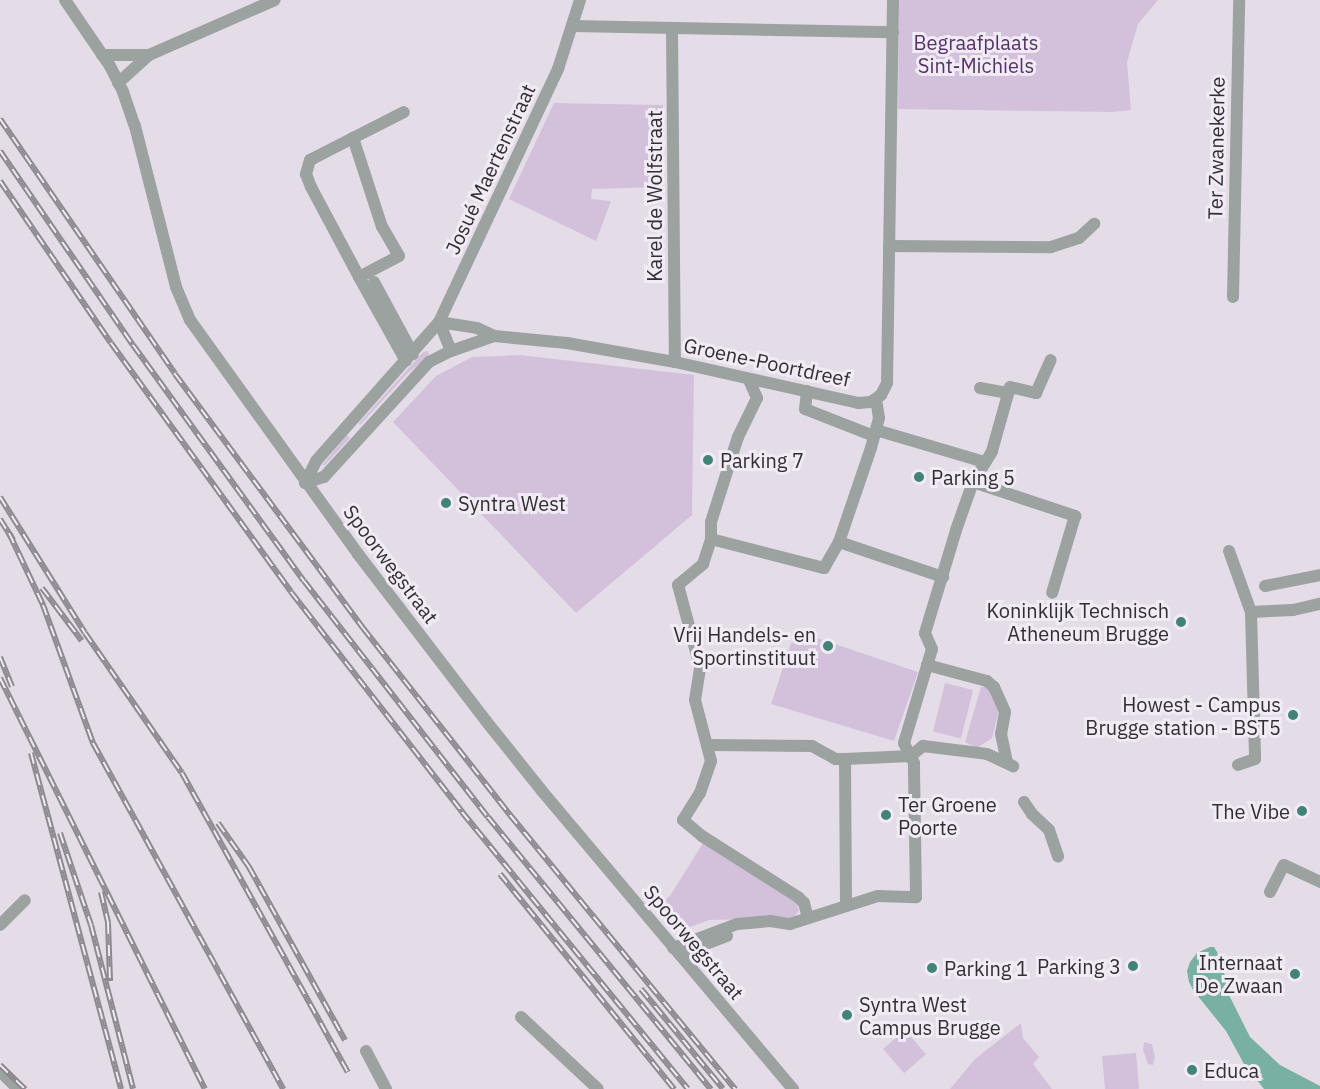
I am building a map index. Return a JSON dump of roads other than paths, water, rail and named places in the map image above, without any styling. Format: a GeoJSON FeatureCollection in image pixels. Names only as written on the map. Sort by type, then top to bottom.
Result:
{"type":"FeatureCollection","features":[{"type":"Feature","properties":{"kind":"street","name":"Spoorwegstraat"},"geometry":{"type":"LineString","coordinates":[[65,0],[118,82],[135,126],[176,287],[186,312],[305,483],[480,713],[676,952],[793,1089]]}},
{"type":"Feature","properties":{"kind":"street"},"geometry":{"type":"LineString","coordinates":[[118,82],[149,55],[276,0]]}},
{"type":"Feature","properties":{"kind":"street","name":"Josué Maertenstraat"},"geometry":{"type":"LineString","coordinates":[[439,322],[558,69],[580,0]]}},
{"type":"Feature","properties":{"kind":"street"},"geometry":{"type":"LineString","coordinates":[[711,539],[824,568],[839,542],[875,433],[879,417],[876,399],[885,389],[887,382],[893,0]]}},
{"type":"Feature","properties":{"kind":"street","name":"Ter Zwanekerke"},"geometry":{"type":"LineString","coordinates":[[1233,297],[1239,0]]}},
{"type":"Feature","properties":{"kind":"street"},"geometry":{"type":"LineString","coordinates":[[572,26],[893,32]]}},
{"type":"Feature","properties":{"kind":"street","name":"Karel de Wolfstraat"},"geometry":{"type":"LineString","coordinates":[[672,29],[675,362]]}},
{"type":"Feature","properties":{"kind":"street"},"geometry":{"type":"LineString","coordinates":[[102,55],[149,55]]}},
{"type":"Feature","properties":{"kind":"street"},"geometry":{"type":"LineString","coordinates":[[404,112],[310,160],[306,174],[358,277],[409,358]]}},
{"type":"Feature","properties":{"kind":"street"},"geometry":{"type":"LineString","coordinates":[[353,138],[382,226],[399,256],[358,277]]}},
{"type":"Feature","properties":{"kind":"street"},"geometry":{"type":"LineString","coordinates":[[889,246],[1051,247],[1079,238],[1095,224]]}},
{"type":"Feature","properties":{"kind":"street"},"geometry":{"type":"LineString","coordinates":[[374,282],[409,358]]}},
{"type":"Feature","properties":{"kind":"street"},"geometry":{"type":"LineString","coordinates":[[305,483],[316,461],[439,322],[451,351]]}},
{"type":"Feature","properties":{"kind":"street","name":"Groene-Poortdreef"},"geometry":{"type":"LineString","coordinates":[[439,322],[477,328],[494,336],[567,344],[675,362],[858,403],[876,399]]}},
{"type":"Feature","properties":{"kind":"street","name":"Groene-Poortdreef"},"geometry":{"type":"LineString","coordinates":[[305,483],[324,477],[429,362],[451,351],[494,336]]}},
{"type":"Feature","properties":{"kind":"street"},"geometry":{"type":"LineString","coordinates":[[676,952],[740,930],[749,924],[770,921],[790,924],[878,896],[915,897],[914,763],[904,743],[932,649],[925,633],[973,482],[992,451],[1010,387],[1036,393],[1051,360]]}},
{"type":"Feature","properties":{"kind":"street"},"geometry":{"type":"LineString","coordinates":[[749,380],[757,398],[738,437],[711,522],[711,539],[703,564],[678,585],[700,668],[695,700],[711,761],[700,793],[683,820],[702,836],[798,897],[804,903],[808,918]]}},
{"type":"Feature","properties":{"kind":"street"},"geometry":{"type":"LineString","coordinates":[[980,388],[1009,393]]}},
{"type":"Feature","properties":{"kind":"street"},"geometry":{"type":"LineString","coordinates":[[807,391],[805,409],[875,433],[985,462]]}},
{"type":"Feature","properties":{"kind":"street"},"geometry":{"type":"LineString","coordinates":[[349,424],[361,435]]}},
{"type":"Feature","properties":{"kind":"street"},"geometry":{"type":"LineString","coordinates":[[973,482],[1076,516],[1052,593]]}},
{"type":"Feature","properties":{"kind":"street"},"geometry":{"type":"LineString","coordinates":[[839,542],[943,577]]}},
{"type":"Feature","properties":{"kind":"street"},"geometry":{"type":"LineString","coordinates":[[1229,551],[1251,612],[1256,759],[1238,765]]}},
{"type":"Feature","properties":{"kind":"street"},"geometry":{"type":"LineString","coordinates":[[1265,586],[1320,574]]}},
{"type":"Feature","properties":{"kind":"street"},"geometry":{"type":"LineString","coordinates":[[1251,612],[1293,610],[1320,604]]}},
{"type":"Feature","properties":{"kind":"street"},"geometry":{"type":"LineString","coordinates":[[707,745],[812,746],[835,759],[911,756],[923,746],[987,754],[1010,764],[1000,734],[1005,712],[994,687],[987,681],[927,665]]}},
{"type":"Feature","properties":{"kind":"street"},"geometry":{"type":"LineString","coordinates":[[845,759],[846,906]]}},
{"type":"Feature","properties":{"kind":"street"},"geometry":{"type":"LineString","coordinates":[[1024,802],[1032,814],[1049,830],[1058,856]]}},
{"type":"Feature","properties":{"kind":"street"},"geometry":{"type":"LineString","coordinates":[[1270,892],[1284,865],[1320,882]]}},
{"type":"Feature","properties":{"kind":"street"},"geometry":{"type":"LineString","coordinates":[[0,925],[25,900]]}},
{"type":"Feature","properties":{"kind":"street"},"geometry":{"type":"LineString","coordinates":[[521,1017],[598,1089]]}},
{"type":"Feature","properties":{"kind":"street"},"geometry":{"type":"LineString","coordinates":[[366,1051],[386,1089]]}},
{"type":"Feature","properties":{"kind":"street"},"geometry":{"type":"LineString","coordinates":[[0,1071],[18,1089]]}},
{"type":"Feature","properties":{"kind":"railway"},"geometry":{"type":"LineString","coordinates":[[0,119],[175,374],[363,628],[510,815],[735,1089]]}},
{"type":"Feature","properties":{"kind":"railway"},"geometry":{"type":"LineString","coordinates":[[0,151],[133,345],[304,581],[488,817],[711,1089]]}},
{"type":"Feature","properties":{"kind":"railway"},"geometry":{"type":"LineString","coordinates":[[0,181],[111,343],[291,592],[462,812],[688,1089]]}},
{"type":"Feature","properties":{"kind":"railway"},"geometry":{"type":"LineString","coordinates":[[0,497],[85,633],[182,773],[348,1072]]}},
{"type":"Feature","properties":{"kind":"railway"},"geometry":{"type":"LineString","coordinates":[[0,519],[13,540]]}},
{"type":"Feature","properties":{"kind":"railway"},"geometry":{"type":"LineString","coordinates":[[9,533],[43,605],[93,743],[283,1089]]}},
{"type":"Feature","properties":{"kind":"railway"},"geometry":{"type":"LineString","coordinates":[[42,588],[82,641]]}},
{"type":"Feature","properties":{"kind":"railway"},"geometry":{"type":"LineString","coordinates":[[0,657],[12,687]]}},
{"type":"Feature","properties":{"kind":"railway"},"geometry":{"type":"LineString","coordinates":[[0,678],[205,1089]]}},
{"type":"Feature","properties":{"kind":"railway"},"geometry":{"type":"LineString","coordinates":[[31,753],[121,1089]]}},
{"type":"Feature","properties":{"kind":"railway"},"geometry":{"type":"LineString","coordinates":[[218,823],[249,867],[345,1040]]}},
{"type":"Feature","properties":{"kind":"railway"},"geometry":{"type":"LineString","coordinates":[[60,833],[91,925],[133,1089]]}},
{"type":"Feature","properties":{"kind":"railway"},"geometry":{"type":"LineString","coordinates":[[500,874],[674,1089]]}},
{"type":"Feature","properties":{"kind":"railway"},"geometry":{"type":"LineString","coordinates":[[101,892],[108,923],[110,981]]}},
{"type":"Feature","properties":{"kind":"railway"},"geometry":{"type":"LineString","coordinates":[[641,989],[723,1089]]}},
{"type":"Feature","properties":{"kind":"railway"},"geometry":{"type":"LineString","coordinates":[[0,1065],[25,1089]]}},
{"type":"Feature","properties":{"kind":"place","name":"Parking 7"},"geometry":{"type":"Point","coordinates":[708,460]}},
{"type":"Feature","properties":{"kind":"place","name":"Parking 5"},"geometry":{"type":"Point","coordinates":[919,477]}},
{"type":"Feature","properties":{"kind":"place","name":"Syntra West"},"geometry":{"type":"Point","coordinates":[446,503]}},
{"type":"Feature","properties":{"kind":"place","name":"Koninklijk Technisch Atheneum Brugge"},"geometry":{"type":"Point","coordinates":[1181,622]}},
{"type":"Feature","properties":{"kind":"place","name":"Vrij Handels- en Sportinstituut"},"geometry":{"type":"Point","coordinates":[828,646]}},
{"type":"Feature","properties":{"kind":"place","name":"Howest - Campus Brugge station - BST5"},"geometry":{"type":"Point","coordinates":[1293,715]}},
{"type":"Feature","properties":{"kind":"place","name":"The Vibe"},"geometry":{"type":"Point","coordinates":[1302,811]}},
{"type":"Feature","properties":{"kind":"place","name":"Ter Groene Poorte"},"geometry":{"type":"Point","coordinates":[886,815]}},
{"type":"Feature","properties":{"kind":"place","name":"Parking 3"},"geometry":{"type":"Point","coordinates":[1133,966]}},
{"type":"Feature","properties":{"kind":"place","name":"Parking 1"},"geometry":{"type":"Point","coordinates":[932,968]}},
{"type":"Feature","properties":{"kind":"place","name":"Internaat De Zwaan"},"geometry":{"type":"Point","coordinates":[1295,974]}},
{"type":"Feature","properties":{"kind":"place","name":"Syntra West Campus Brugge"},"geometry":{"type":"Point","coordinates":[847,1015]}},
{"type":"Feature","properties":{"kind":"place","name":"Educa"},"geometry":{"type":"Point","coordinates":[1192,1070]}},
{"type":"Feature","properties":{"kind":"park label","name":"Begraafplaats Sint-Michiels"},"geometry":{"type":"Point","coordinates":[976,54]}}]}
